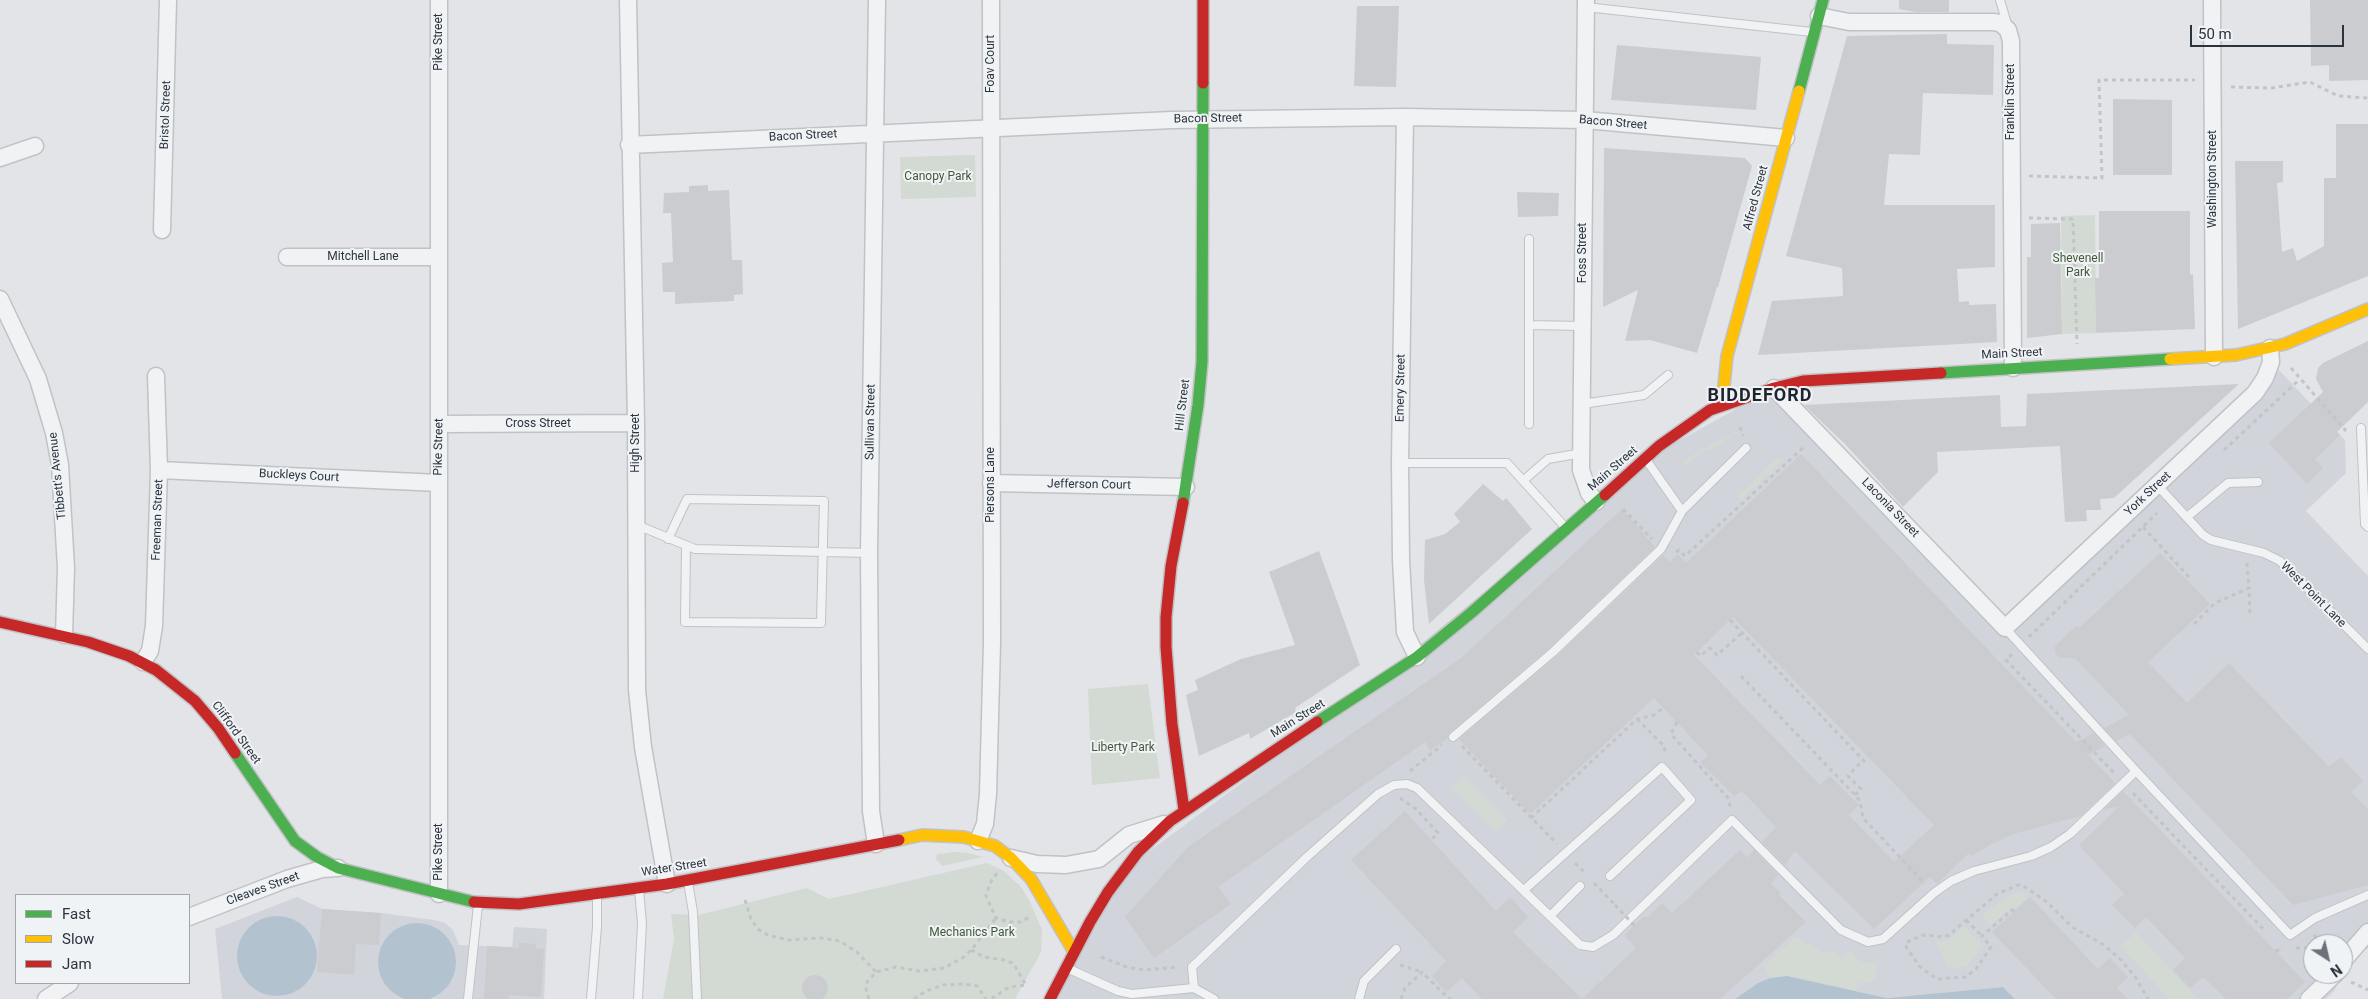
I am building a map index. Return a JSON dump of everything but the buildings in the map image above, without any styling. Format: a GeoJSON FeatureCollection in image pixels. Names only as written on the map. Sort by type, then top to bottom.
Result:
{"type":"FeatureCollection","features":[{"type":"Feature","properties":{"kind":"street","name":"Bristol Street"},"geometry":{"type":"LineString","coordinates":[[162,230],[168,0]]}},
{"type":"Feature","properties":{"kind":"street","name":"Pike Street"},"geometry":{"type":"LineString","coordinates":[[439,0],[439,894]]}},
{"type":"Feature","properties":{"kind":"street","name":"High Street"},"geometry":{"type":"LineString","coordinates":[[628,0],[629,145],[636,423],[637,690],[640,726],[667,884]]}},
{"type":"Feature","properties":{"kind":"street","name":"Sullivan Street"},"geometry":{"type":"LineString","coordinates":[[876,844],[872,811],[869,553],[877,0]]}},
{"type":"Feature","properties":{"kind":"street","name":"Foav Court"},"geometry":{"type":"LineString","coordinates":[[991,0],[991,128]]}},
{"type":"Feature","properties":{"kind":"street","name":"Hill Street"},"geometry":{"type":"LineString","coordinates":[[1184,810],[1172,724],[1166,627],[1171,566],[1186,487],[1202,362],[1203,0]]}},
{"type":"Feature","properties":{"kind":"street","name":"Alfred Street"},"geometry":{"type":"LineString","coordinates":[[1722,405],[1727,356],[1824,0]]}},
{"type":"Feature","properties":{"kind":"street","name":"Washington Street"},"geometry":{"type":"LineString","coordinates":[[2212,0],[2214,357]]}},
{"type":"Feature","properties":{"kind":"street","name":"Foss Street"},"geometry":{"type":"LineString","coordinates":[[1586,3],[1581,470],[1585,485],[1596,502]]}},
{"type":"Feature","properties":{"kind":"street"},"geometry":{"type":"LineString","coordinates":[[1819,16],[1849,22],[1993,22],[2000,23],[2008,30]]}},
{"type":"Feature","properties":{"kind":"street","name":"Franklin Street"},"geometry":{"type":"LineString","coordinates":[[2008,30],[2011,41],[2013,368]]}},
{"type":"Feature","properties":{"kind":"street","name":"Bacon Street"},"geometry":{"type":"LineString","coordinates":[[629,145],[876,132],[1203,119],[1405,117],[1585,120],[1786,138]]}},
{"type":"Feature","properties":{"kind":"street","name":"Emery Street"},"geometry":{"type":"LineString","coordinates":[[1405,117],[1400,560],[1405,632],[1417,657]]}},
{"type":"Feature","properties":{"kind":"street","name":"Piersons Lane"},"geometry":{"type":"LineString","coordinates":[[978,841],[985,824],[988,794],[992,642],[991,128]]}},
{"type":"Feature","properties":{"kind":"street"},"geometry":{"type":"LineString","coordinates":[[0,158],[35,146]]}},
{"type":"Feature","properties":{"kind":"street","name":"Mitchell Lane"},"geometry":{"type":"LineString","coordinates":[[287,257],[439,257]]}},
{"type":"Feature","properties":{"kind":"street","name":"Tibbett's Avenue"},"geometry":{"type":"LineString","coordinates":[[0,299],[38,379],[54,433],[60,475],[66,568],[64,635]]}},
{"type":"Feature","properties":{"kind":"street","name":"Main Street"},"geometry":{"type":"LineString","coordinates":[[1050,999],[1090,922],[1124,870],[1138,852],[1170,821],[1417,657],[1471,614],[1659,446],[1689,423],[1722,405],[1774,388],[1804,381],[2214,357],[2270,348],[2298,339],[2368,309]]}},
{"type":"Feature","properties":{"kind":"street","name":"York Street"},"geometry":{"type":"LineString","coordinates":[[2005,628],[2255,393],[2265,378],[2271,362],[2270,348]]}},
{"type":"Feature","properties":{"kind":"street","name":"Freeman Street"},"geometry":{"type":"LineString","coordinates":[[143,662],[150,652],[154,626],[160,470],[156,376]]}},
{"type":"Feature","properties":{"kind":"street","name":"Laconia Street"},"geometry":{"type":"LineString","coordinates":[[1774,388],[2005,628]]}},
{"type":"Feature","properties":{"kind":"street","name":"Cross Street"},"geometry":{"type":"LineString","coordinates":[[440,424],[636,423]]}},
{"type":"Feature","properties":{"kind":"street","name":"Buckleys Court"},"geometry":{"type":"LineString","coordinates":[[160,470],[439,482]]}},
{"type":"Feature","properties":{"kind":"street","name":"Jefferson Court"},"geometry":{"type":"LineString","coordinates":[[991,483],[1186,487]]}},
{"type":"Feature","properties":{"kind":"street","name":"Clifford Street"},"geometry":{"type":"LineString","coordinates":[[0,622],[64,635],[143,662],[181,689],[206,712],[295,841],[316,857],[338,868]]}},
{"type":"Feature","properties":{"kind":"street"},"geometry":{"type":"LineString","coordinates":[[1006,862],[1066,865],[1099,858],[1129,835],[1170,821]]}},
{"type":"Feature","properties":{"kind":"street","name":"Water Street"},"geometry":{"type":"LineString","coordinates":[[338,868],[478,903],[519,904],[667,884],[922,835],[964,837],[995,846],[1006,862],[1031,879],[1074,952]]}},
{"type":"Feature","properties":{"kind":"street","name":"Cleaves Street"},"geometry":{"type":"LineString","coordinates":[[190,917],[287,879],[322,869],[338,868]]}},
{"type":"Feature","properties":{"kind":"street"},"geometry":{"type":"LineString","coordinates":[[2353,950],[2368,932]]}},
{"type":"Feature","properties":{"kind":"street"},"geometry":{"type":"LineString","coordinates":[[46,999],[68,984]]}},
{"type":"Feature","properties":{"kind":"street"},"geometry":{"type":"LineString","coordinates":[[2309,999],[2325,984]]}},
{"type":"Feature","properties":{"kind":"lane"},"geometry":{"type":"LineString","coordinates":[[2000,0],[2008,30]]}},
{"type":"Feature","properties":{"kind":"lane"},"geometry":{"type":"LineString","coordinates":[[1586,3],[1814,32]]}},
{"type":"Feature","properties":{"kind":"lane"},"geometry":{"type":"LineString","coordinates":[[1529,239],[1529,424]]}},
{"type":"Feature","properties":{"kind":"lane"},"geometry":{"type":"LineString","coordinates":[[1529,325],[1583,326]]}},
{"type":"Feature","properties":{"kind":"lane"},"geometry":{"type":"LineString","coordinates":[[1582,404],[1644,395],[1668,375]]}},
{"type":"Feature","properties":{"kind":"lane"},"geometry":{"type":"LineString","coordinates":[[2361,428],[2365,524],[2368,527]]}},
{"type":"Feature","properties":{"kind":"lane"},"geometry":{"type":"LineString","coordinates":[[1453,737],[1553,652],[1661,549],[1682,511],[1746,448]]}},
{"type":"Feature","properties":{"kind":"lane"},"geometry":{"type":"LineString","coordinates":[[1524,480],[1548,459],[1582,453]]}},
{"type":"Feature","properties":{"kind":"lane"},"geometry":{"type":"LineString","coordinates":[[1646,459],[1682,511]]}},
{"type":"Feature","properties":{"kind":"lane"},"geometry":{"type":"LineString","coordinates":[[1400,463],[1507,463],[1568,529]]}},
{"type":"Feature","properties":{"kind":"lane"},"geometry":{"type":"LineString","coordinates":[[2186,517],[2228,483],[2258,482]]}},
{"type":"Feature","properties":{"kind":"lane","name":"West Point Lane"},"geometry":{"type":"LineString","coordinates":[[2157,485],[2186,517],[2211,540],[2264,552],[2280,561],[2368,649]]}},
{"type":"Feature","properties":{"kind":"lane"},"geometry":{"type":"LineString","coordinates":[[668,539],[687,499],[824,501],[821,623],[685,622],[686,546]]}},
{"type":"Feature","properties":{"kind":"lane"},"geometry":{"type":"LineString","coordinates":[[637,525],[695,549],[869,553]]}},
{"type":"Feature","properties":{"kind":"lane"},"geometry":{"type":"LineString","coordinates":[[2005,628],[2290,935],[2315,918],[2368,895]]}},
{"type":"Feature","properties":{"kind":"lane"},"geometry":{"type":"LineString","coordinates":[[1524,890],[1662,767],[1691,800],[1610,876]]}},
{"type":"Feature","properties":{"kind":"lane"},"geometry":{"type":"LineString","coordinates":[[1194,988],[1192,966],[1308,856],[1378,794],[1394,785],[1407,784],[1417,788],[1580,945],[1593,947],[1603,943],[1642,909],[1732,820],[1841,930],[1859,936],[1868,942],[1883,940],[1934,893],[1951,882],[1974,871],[2031,856],[2051,847],[2072,833],[2136,771]]}},
{"type":"Feature","properties":{"kind":"lane"},"geometry":{"type":"LineString","coordinates":[[688,880],[693,912],[697,999]]}},
{"type":"Feature","properties":{"kind":"lane"},"geometry":{"type":"LineString","coordinates":[[1551,916],[1580,886]]}},
{"type":"Feature","properties":{"kind":"lane"},"geometry":{"type":"LineString","coordinates":[[638,999],[642,923],[639,888]]}},
{"type":"Feature","properties":{"kind":"lane"},"geometry":{"type":"LineString","coordinates":[[591,999],[597,927],[597,894]]}},
{"type":"Feature","properties":{"kind":"lane"},"geometry":{"type":"LineString","coordinates":[[468,999],[478,903]]}},
{"type":"Feature","properties":{"kind":"lane"},"geometry":{"type":"LineString","coordinates":[[1359,999],[1364,981],[1396,949]]}},
{"type":"Feature","properties":{"kind":"lane"},"geometry":{"type":"LineString","coordinates":[[1066,968],[1118,991],[1132,994],[1194,988],[1214,999]]}},
{"type":"Feature","properties":{"kind":"path"},"geometry":{"type":"LineString","coordinates":[[2011,179],[2029,176],[2102,178],[2099,80],[2195,80],[2235,87],[2271,88],[2310,82],[2338,96],[2368,98]]}},
{"type":"Feature","properties":{"kind":"path"},"geometry":{"type":"LineString","coordinates":[[2011,218],[2073,219],[2077,365]]}},
{"type":"Feature","properties":{"kind":"path"},"geometry":{"type":"LineString","coordinates":[[2291,368],[2336,419]]}},
{"type":"Feature","properties":{"kind":"path"},"geometry":{"type":"LineString","coordinates":[[2221,453],[2300,379]]}},
{"type":"Feature","properties":{"kind":"path"},"geometry":{"type":"LineString","coordinates":[[1621,506],[1661,549],[1671,557],[1679,550],[1685,556],[1818,434]]}},
{"type":"Feature","properties":{"kind":"path"},"geometry":{"type":"LineString","coordinates":[[2170,500],[2006,660],[2267,934]]}},
{"type":"Feature","properties":{"kind":"path"},"geometry":{"type":"LineString","coordinates":[[2143,527],[2188,576],[2185,579]]}},
{"type":"Feature","properties":{"kind":"path"},"geometry":{"type":"LineString","coordinates":[[2248,566],[2250,616]]}},
{"type":"Feature","properties":{"kind":"path"},"geometry":{"type":"LineString","coordinates":[[2194,624],[2215,603],[2249,588]]}},
{"type":"Feature","properties":{"kind":"path"},"geometry":{"type":"LineString","coordinates":[[1730,620],[1864,761],[1848,776],[1861,789],[1855,795]]}},
{"type":"Feature","properties":{"kind":"path"},"geometry":{"type":"LineString","coordinates":[[1697,652],[1700,656],[1710,648],[1717,655],[1742,633]]}},
{"type":"Feature","properties":{"kind":"path"},"geometry":{"type":"LineString","coordinates":[[1740,676],[1855,795],[1860,801],[1863,818],[1934,893]]}},
{"type":"Feature","properties":{"kind":"path"},"geometry":{"type":"LineString","coordinates":[[1531,818],[1637,719],[1654,715],[1663,708]]}},
{"type":"Feature","properties":{"kind":"path"},"geometry":{"type":"LineString","coordinates":[[1637,719],[1664,747],[1662,767]]}},
{"type":"Feature","properties":{"kind":"path"},"geometry":{"type":"LineString","coordinates":[[1677,722],[1671,734],[1730,799],[1732,820]]}},
{"type":"Feature","properties":{"kind":"path"},"geometry":{"type":"LineString","coordinates":[[1412,769],[1453,737],[1634,925]]}},
{"type":"Feature","properties":{"kind":"path"},"geometry":{"type":"LineString","coordinates":[[1388,788],[1416,809],[1438,833],[1431,840]]}},
{"type":"Feature","properties":{"kind":"path"},"geometry":{"type":"LineString","coordinates":[[1006,862],[990,883],[986,896],[996,918],[1009,922],[1022,922],[1033,912]]}},
{"type":"Feature","properties":{"kind":"path"},"geometry":{"type":"LineString","coordinates":[[1966,920],[1991,947],[1976,969],[1966,977],[1937,979],[1919,966],[1905,945],[1909,941],[1924,935],[1949,936],[1966,920],[1997,894],[2018,885],[2047,902],[2072,927],[2104,945],[2121,960],[2136,978],[2148,999]]}},
{"type":"Feature","properties":{"kind":"path"},"geometry":{"type":"LineString","coordinates":[[745,900],[751,919],[758,929],[768,935],[788,940],[821,938],[840,941],[858,952],[876,972]]}},
{"type":"Feature","properties":{"kind":"path"},"geometry":{"type":"LineString","coordinates":[[1982,936],[2012,910],[2014,912]]}},
{"type":"Feature","properties":{"kind":"path"},"geometry":{"type":"LineString","coordinates":[[869,999],[866,982],[876,972],[896,967],[919,971],[944,968],[971,950],[996,918]]}},
{"type":"Feature","properties":{"kind":"path"},"geometry":{"type":"LineString","coordinates":[[2274,941],[2280,948],[2303,948]]}},
{"type":"Feature","properties":{"kind":"path"},"geometry":{"type":"LineString","coordinates":[[971,950],[984,957],[1012,963],[1026,985],[1009,987],[991,999]]}},
{"type":"Feature","properties":{"kind":"path"},"geometry":{"type":"LineString","coordinates":[[1101,956],[1127,967],[1144,970],[1192,966]]}},
{"type":"Feature","properties":{"kind":"path"},"geometry":{"type":"LineString","coordinates":[[1385,960],[1422,972],[1446,997],[1451,999]]}},
{"type":"Feature","properties":{"kind":"path"},"geometry":{"type":"LineString","coordinates":[[1401,999],[1405,988],[1422,972]]}},
{"type":"Feature","properties":{"kind":"path"},"geometry":{"type":"LineString","coordinates":[[2353,983],[2368,990]]}},
{"type":"Feature","properties":{"kind":"path"},"geometry":{"type":"LineString","coordinates":[[914,999],[943,985],[964,984],[976,986],[982,991],[986,999]]}},
{"type":"Feature","properties":{"kind":"shaded area"},"geometry":{"type":"Polygon","coordinates":[[[2279,370],[2345,440],[2346,473],[2306,511],[2368,576],[2368,948],[2353,959],[2353,934],[2303,934],[2303,984],[2338,984],[2326,999],[2015,999],[2003,987],[1887,998],[1787,976],[1770,978],[1758,983],[1735,999],[1050,999],[1124,870],[1348,704],[1646,459],[1774,388],[2005,628],[2279,370]]]}},
{"type":"Feature","properties":{"kind":"shaded area"},"geometry":{"type":"Polygon","coordinates":[[[297,897],[322,909],[381,913],[445,923],[453,930],[459,945],[512,947],[514,927],[547,929],[544,999],[222,999],[215,929],[297,897]]]}},
{"type":"Feature","properties":{"kind":"green space","name":"Canopy Park"},"geometry":{"type":"Polygon","coordinates":[[[975,155],[976,197],[901,199],[900,157],[975,155]]]}},
{"type":"Feature","properties":{"kind":"green space","name":"Shevenell Park"},"geometry":{"type":"Polygon","coordinates":[[[2095,215],[2096,333],[2062,334],[2061,216],[2095,215]]]}},
{"type":"Feature","properties":{"kind":"green space"},"geometry":{"type":"Polygon","coordinates":[[[1738,431],[1709,451],[1704,450],[1684,466],[1682,463],[1700,450],[1738,431]]]}},
{"type":"Feature","properties":{"kind":"green space"},"geometry":{"type":"Polygon","coordinates":[[[1777,457],[1784,460],[1741,500],[1737,496],[1777,457]]]}},
{"type":"Feature","properties":{"kind":"green space","name":"Liberty Park"},"geometry":{"type":"Polygon","coordinates":[[[1148,684],[1160,778],[1092,785],[1088,689],[1148,684]]]}},
{"type":"Feature","properties":{"kind":"green space"},"geometry":{"type":"Polygon","coordinates":[[[1463,776],[1507,820],[1495,832],[1451,788],[1463,776]]]}},
{"type":"Feature","properties":{"kind":"green space"},"geometry":{"type":"Polygon","coordinates":[[[955,852],[983,857],[942,866],[936,859],[937,854],[955,852]]]}},
{"type":"Feature","properties":{"kind":"green space","name":"Mechanics Park"},"geometry":{"type":"Polygon","coordinates":[[[987,863],[1004,871],[1022,888],[1042,930],[1041,952],[1015,999],[663,999],[674,939],[671,914],[699,915],[807,888],[829,899],[987,863]]]}},
{"type":"Feature","properties":{"kind":"green space"},"geometry":{"type":"Polygon","coordinates":[[[2020,892],[2027,898],[2016,909],[2013,906],[1990,926],[1984,919],[1984,913],[2006,897],[2020,892]]]}},
{"type":"Feature","properties":{"kind":"green space"},"geometry":{"type":"Polygon","coordinates":[[[1964,926],[1983,946],[1968,965],[1957,968],[1947,966],[1936,942],[1947,940],[1964,926]]]}},
{"type":"Feature","properties":{"kind":"green space"},"geometry":{"type":"Polygon","coordinates":[[[2136,932],[2198,999],[2169,999],[2120,946],[2136,932]]]}},
{"type":"Feature","properties":{"kind":"green space"},"geometry":{"type":"Polygon","coordinates":[[[1795,937],[1825,953],[1834,950],[1842,959],[1851,951],[1861,962],[1876,963],[1877,977],[1871,982],[1858,981],[1857,991],[1797,977],[1770,978],[1764,966],[1795,937]]]}},
{"type":"Feature","properties":{"kind":"water"},"geometry":{"type":"Polygon","coordinates":[[[277,916],[292,919],[305,928],[314,941],[317,956],[314,971],[305,984],[292,993],[277,996],[262,993],[249,984],[240,971],[237,956],[240,941],[249,928],[262,919],[277,916]]]}},
{"type":"Feature","properties":{"kind":"water"},"geometry":{"type":"Polygon","coordinates":[[[409,923],[425,923],[439,929],[450,940],[456,954],[456,970],[450,984],[439,995],[427,1000],[407,1000],[395,995],[384,984],[378,970],[378,954],[384,940],[395,929],[409,923]]]}},
{"type":"Feature","properties":{"kind":"water"},"geometry":{"type":"Polygon","coordinates":[[[1787,976],[1887,998],[2003,987],[2015,999],[1735,999],[1758,983],[1770,978],[1787,976]]]}},
{"type":"Feature","properties":{"kind":"traffic: fast"},"geometry":{"type":"LineString","coordinates":[[1799,91],[1823,0]]}},
{"type":"Feature","properties":{"kind":"traffic: fast"},"geometry":{"type":"LineString","coordinates":[[1183,503],[1198,405],[1202,362],[1203,83]]}},
{"type":"Feature","properties":{"kind":"traffic: fast"},"geometry":{"type":"LineString","coordinates":[[1941,373],[2170,359]]}},
{"type":"Feature","properties":{"kind":"traffic: fast"},"geometry":{"type":"LineString","coordinates":[[1317,722],[1417,657],[1471,613],[1605,495]]}},
{"type":"Feature","properties":{"kind":"traffic: fast"},"geometry":{"type":"LineString","coordinates":[[235,753],[295,841],[317,857],[338,868],[474,902]]}},
{"type":"Feature","properties":{"kind":"traffic: slow"},"geometry":{"type":"LineString","coordinates":[[1722,405],[1727,356],[1799,91]]}},
{"type":"Feature","properties":{"kind":"traffic: slow"},"geometry":{"type":"LineString","coordinates":[[2170,359],[2236,355],[2285,344],[2368,309]]}},
{"type":"Feature","properties":{"kind":"traffic: slow"},"geometry":{"type":"LineString","coordinates":[[899,840],[922,835],[964,837],[995,846],[1011,858],[1031,879],[1074,952]]}},
{"type":"Feature","properties":{"kind":"traffic: jam"},"geometry":{"type":"LineString","coordinates":[[1203,0],[1203,83]]}},
{"type":"Feature","properties":{"kind":"traffic: jam"},"geometry":{"type":"LineString","coordinates":[[1605,495],[1659,446],[1710,410],[1774,388],[1803,381],[1941,373]]}},
{"type":"Feature","properties":{"kind":"traffic: jam"},"geometry":{"type":"LineString","coordinates":[[1183,503],[1171,566],[1166,617],[1166,647],[1172,724],[1184,810]]}},
{"type":"Feature","properties":{"kind":"traffic: jam"},"geometry":{"type":"LineString","coordinates":[[0,622],[88,642],[129,656],[156,670],[195,701],[218,728],[235,753]]}},
{"type":"Feature","properties":{"kind":"traffic: jam"},"geometry":{"type":"LineString","coordinates":[[1050,999],[1090,922],[1108,892],[1138,852],[1170,821],[1317,722]]}},
{"type":"Feature","properties":{"kind":"traffic: jam"},"geometry":{"type":"LineString","coordinates":[[474,902],[519,904],[667,884],[899,840]]}},
{"type":"Feature","properties":{"kind":"district","name":"BIDDEFORD"},"geometry":{"type":"Point","coordinates":[1760,396]}}]}
